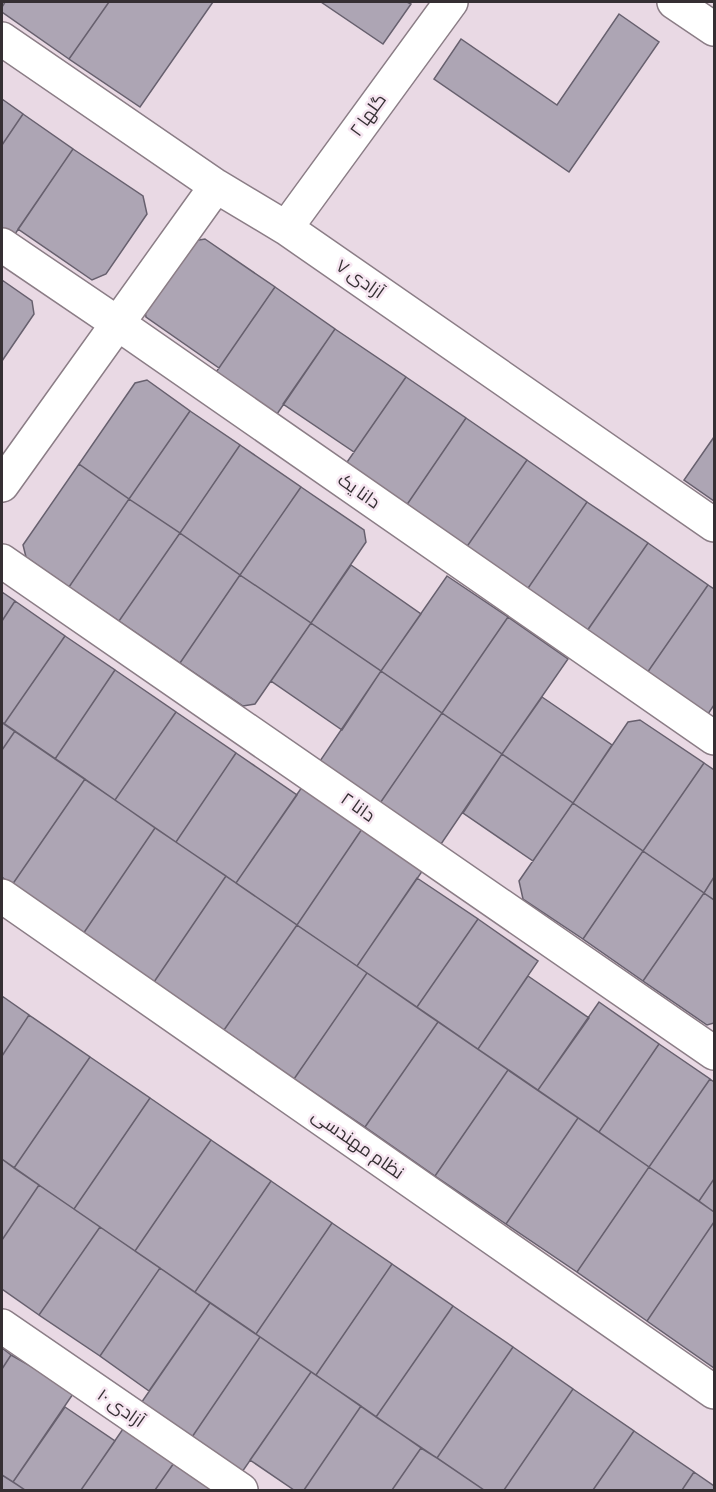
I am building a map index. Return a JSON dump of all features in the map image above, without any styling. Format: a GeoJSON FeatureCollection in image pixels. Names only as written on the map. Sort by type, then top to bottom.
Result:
{"type":"FeatureCollection","features":[{"type":"Feature","properties":{"kind":"street","name":"گلها ۲"},"geometry":{"type":"LineString","coordinates":[[286,228],[451,2]]}},
{"type":"Feature","properties":{"kind":"street"},"geometry":{"type":"LineString","coordinates":[[674,2],[714,29]]}},
{"type":"Feature","properties":{"kind":"street","name":"آزادی ۷"},"geometry":{"type":"LineString","coordinates":[[2,39],[216,186],[286,228],[714,525]]}},
{"type":"Feature","properties":{"kind":"street"},"geometry":{"type":"LineString","coordinates":[[2,485],[216,186]]}},
{"type":"Feature","properties":{"kind":"street","name":"دانا یک"},"geometry":{"type":"LineString","coordinates":[[2,245],[714,738]]}},
{"type":"Feature","properties":{"kind":"street","name":"دانا ۲"},"geometry":{"type":"LineString","coordinates":[[2,561],[714,1053]]}},
{"type":"Feature","properties":{"kind":"street","name":"نظام مهندسی"},"geometry":{"type":"LineString","coordinates":[[2,896],[714,1392]]}},
{"type":"Feature","properties":{"kind":"street","name":"آزادی ۱۰"},"geometry":{"type":"LineString","coordinates":[[2,1326],[241,1491]]}},
{"type":"Feature","properties":{"kind":"building"},"geometry":{"type":"Polygon","coordinates":[[[5,2],[109,2],[69,59],[2,12],[5,2]]]}},
{"type":"Feature","properties":{"kind":"building"},"geometry":{"type":"Polygon","coordinates":[[[109,2],[213,2],[140,107],[69,59],[109,2]]]}},
{"type":"Feature","properties":{"kind":"building"},"geometry":{"type":"Polygon","coordinates":[[[321,2],[407,2],[411,4],[383,44],[321,2]]]}},
{"type":"Feature","properties":{"kind":"building"},"geometry":{"type":"Polygon","coordinates":[[[619,14],[659,42],[569,172],[434,79],[461,39],[557,105],[619,14]]]}},
{"type":"Feature","properties":{"kind":"building"},"geometry":{"type":"Polygon","coordinates":[[[2,99],[23,114],[2,145],[2,99]]]}},
{"type":"Feature","properties":{"kind":"building"},"geometry":{"type":"Polygon","coordinates":[[[23,114],[73,149],[13,237],[2,229],[2,145],[23,114]]]}},
{"type":"Feature","properties":{"kind":"building"},"geometry":{"type":"Polygon","coordinates":[[[73,149],[143,196],[147,214],[106,274],[92,280],[18,229],[73,149]]]}},
{"type":"Feature","properties":{"kind":"building"},"geometry":{"type":"Polygon","coordinates":[[[205,239],[275,287],[219,368],[146,317],[144,305],[187,242],[205,239]]]}},
{"type":"Feature","properties":{"kind":"building"},"geometry":{"type":"Polygon","coordinates":[[[2,280],[32,301],[34,314],[2,361],[2,280]]]}},
{"type":"Feature","properties":{"kind":"building"},"geometry":{"type":"Polygon","coordinates":[[[275,287],[335,329],[275,417],[214,375],[275,287]]]}},
{"type":"Feature","properties":{"kind":"building"},"geometry":{"type":"Polygon","coordinates":[[[335,329],[406,377],[354,452],[283,404],[335,329]]]}},
{"type":"Feature","properties":{"kind":"building"},"geometry":{"type":"Polygon","coordinates":[[[406,377],[466,418],[406,506],[345,465],[406,377]]]}},
{"type":"Feature","properties":{"kind":"building"},"geometry":{"type":"Polygon","coordinates":[[[147,380],[190,411],[129,499],[79,464],[135,383],[147,380]]]}},
{"type":"Feature","properties":{"kind":"building"},"geometry":{"type":"Polygon","coordinates":[[[190,411],[240,445],[180,533],[129,499],[190,411]]]}},
{"type":"Feature","properties":{"kind":"building"},"geometry":{"type":"Polygon","coordinates":[[[466,418],[527,460],[466,548],[406,506],[466,418]]]}},
{"type":"Feature","properties":{"kind":"building"},"geometry":{"type":"Polygon","coordinates":[[[714,437],[714,501],[684,480],[714,437]]]}},
{"type":"Feature","properties":{"kind":"building"},"geometry":{"type":"Polygon","coordinates":[[[240,445],[301,487],[240,575],[180,533],[240,445]]]}},
{"type":"Feature","properties":{"kind":"building"},"geometry":{"type":"Polygon","coordinates":[[[527,460],[587,502],[522,597],[461,555],[527,460]]]}},
{"type":"Feature","properties":{"kind":"building"},"geometry":{"type":"Polygon","coordinates":[[[79,464],[129,499],[69,587],[26,557],[23,545],[79,464]]]}},
{"type":"Feature","properties":{"kind":"building"},"geometry":{"type":"Polygon","coordinates":[[[301,487],[364,530],[366,542],[311,623],[240,575],[301,487]]]}},
{"type":"Feature","properties":{"kind":"building"},"geometry":{"type":"Polygon","coordinates":[[[129,499],[180,533],[119,621],[69,587],[129,499]]]}},
{"type":"Feature","properties":{"kind":"building"},"geometry":{"type":"Polygon","coordinates":[[[587,502],[648,543],[582,638],[522,597],[587,502]]]}},
{"type":"Feature","properties":{"kind":"building"},"geometry":{"type":"Polygon","coordinates":[[[180,533],[240,575],[180,663],[119,621],[180,533]]]}},
{"type":"Feature","properties":{"kind":"building"},"geometry":{"type":"Polygon","coordinates":[[[648,543],[708,585],[647,673],[587,631],[648,543]]]}},
{"type":"Feature","properties":{"kind":"building"},"geometry":{"type":"Polygon","coordinates":[[[351,565],[421,614],[381,671],[311,623],[351,565]]]}},
{"type":"Feature","properties":{"kind":"building"},"geometry":{"type":"Polygon","coordinates":[[[240,575],[311,623],[255,704],[243,706],[180,663],[240,575]]]}},
{"type":"Feature","properties":{"kind":"building"},"geometry":{"type":"Polygon","coordinates":[[[447,576],[508,617],[442,713],[381,671],[447,576]]]}},
{"type":"Feature","properties":{"kind":"building"},"geometry":{"type":"Polygon","coordinates":[[[708,585],[714,589],[714,705],[708,714],[647,673],[708,585]]]}},
{"type":"Feature","properties":{"kind":"building"},"geometry":{"type":"Polygon","coordinates":[[[2,592],[15,601],[2,621],[2,592]]]}},
{"type":"Feature","properties":{"kind":"building"},"geometry":{"type":"Polygon","coordinates":[[[15,601],[65,636],[4,724],[2,722],[2,621],[15,601]]]}},
{"type":"Feature","properties":{"kind":"building"},"geometry":{"type":"Polygon","coordinates":[[[508,617],[568,659],[502,754],[442,713],[508,617]]]}},
{"type":"Feature","properties":{"kind":"building"},"geometry":{"type":"Polygon","coordinates":[[[311,623],[381,671],[342,730],[271,681],[311,623]]]}},
{"type":"Feature","properties":{"kind":"building"},"geometry":{"type":"Polygon","coordinates":[[[65,636],[115,670],[55,759],[4,724],[65,636]]]}},
{"type":"Feature","properties":{"kind":"building"},"geometry":{"type":"Polygon","coordinates":[[[115,670],[176,712],[115,800],[55,759],[115,670]]]}},
{"type":"Feature","properties":{"kind":"building"},"geometry":{"type":"Polygon","coordinates":[[[381,671],[442,713],[376,809],[316,767],[381,671]]]}},
{"type":"Feature","properties":{"kind":"building"},"geometry":{"type":"Polygon","coordinates":[[[542,697],[612,745],[573,803],[502,754],[542,697]]]}},
{"type":"Feature","properties":{"kind":"building"},"geometry":{"type":"Polygon","coordinates":[[[176,712],[236,753],[176,842],[115,800],[176,712]]]}},
{"type":"Feature","properties":{"kind":"building"},"geometry":{"type":"Polygon","coordinates":[[[442,713],[502,754],[437,850],[376,809],[442,713]]]}},
{"type":"Feature","properties":{"kind":"building"},"geometry":{"type":"Polygon","coordinates":[[[640,720],[704,763],[643,851],[573,803],[628,722],[640,720]]]}},
{"type":"Feature","properties":{"kind":"building"},"geometry":{"type":"Polygon","coordinates":[[[2,722],[15,731],[2,750],[2,722]]]}},
{"type":"Feature","properties":{"kind":"building"},"geometry":{"type":"Polygon","coordinates":[[[15,731],[85,779],[12,885],[2,877],[2,750],[15,731]]]}},
{"type":"Feature","properties":{"kind":"building"},"geometry":{"type":"Polygon","coordinates":[[[236,753],[297,795],[236,883],[176,842],[236,753]]]}},
{"type":"Feature","properties":{"kind":"building"},"geometry":{"type":"Polygon","coordinates":[[[502,754],[573,803],[533,861],[463,813],[502,754]]]}},
{"type":"Feature","properties":{"kind":"building"},"geometry":{"type":"Polygon","coordinates":[[[704,763],[714,770],[714,877],[704,893],[643,851],[704,763]]]}},
{"type":"Feature","properties":{"kind":"building"},"geometry":{"type":"Polygon","coordinates":[[[85,779],[155,828],[83,934],[12,885],[85,779]]]}},
{"type":"Feature","properties":{"kind":"building"},"geometry":{"type":"Polygon","coordinates":[[[302,787],[362,829],[297,925],[236,883],[302,787]]]}},
{"type":"Feature","properties":{"kind":"building"},"geometry":{"type":"Polygon","coordinates":[[[573,803],[643,851],[583,939],[523,899],[519,881],[573,803]]]}},
{"type":"Feature","properties":{"kind":"building"},"geometry":{"type":"Polygon","coordinates":[[[155,828],[226,876],[154,982],[83,934],[155,828]]]}},
{"type":"Feature","properties":{"kind":"building"},"geometry":{"type":"Polygon","coordinates":[[[362,829],[423,870],[357,966],[297,925],[362,829]]]}},
{"type":"Feature","properties":{"kind":"building"},"geometry":{"type":"Polygon","coordinates":[[[643,851],[704,893],[643,981],[583,939],[643,851]]]}},
{"type":"Feature","properties":{"kind":"building"},"geometry":{"type":"Polygon","coordinates":[[[226,876],[297,925],[224,1030],[154,982],[226,876]]]}},
{"type":"Feature","properties":{"kind":"building"},"geometry":{"type":"Polygon","coordinates":[[[714,877],[714,900],[704,893],[714,877]]]}},
{"type":"Feature","properties":{"kind":"building"},"geometry":{"type":"Polygon","coordinates":[[[417,878],[478,919],[417,1007],[357,966],[417,878]]]}},
{"type":"Feature","properties":{"kind":"building"},"geometry":{"type":"Polygon","coordinates":[[[704,893],[714,900],[714,1023],[707,1025],[643,981],[704,893]]]}},
{"type":"Feature","properties":{"kind":"building"},"geometry":{"type":"Polygon","coordinates":[[[478,919],[538,961],[478,1049],[417,1007],[478,919]]]}},
{"type":"Feature","properties":{"kind":"building"},"geometry":{"type":"Polygon","coordinates":[[[297,925],[367,973],[294,1079],[224,1030],[297,925]]]}},
{"type":"Feature","properties":{"kind":"building"},"geometry":{"type":"Polygon","coordinates":[[[367,973],[438,1022],[365,1127],[294,1079],[367,973]]]}},
{"type":"Feature","properties":{"kind":"building"},"geometry":{"type":"Polygon","coordinates":[[[528,976],[589,1018],[538,1090],[478,1049],[528,976]]]}},
{"type":"Feature","properties":{"kind":"building"},"geometry":{"type":"Polygon","coordinates":[[[2,996],[29,1015],[2,1056],[2,996]]]}},
{"type":"Feature","properties":{"kind":"building"},"geometry":{"type":"Polygon","coordinates":[[[599,1002],[659,1044],[599,1132],[538,1090],[599,1002]]]}},
{"type":"Feature","properties":{"kind":"building"},"geometry":{"type":"Polygon","coordinates":[[[29,1015],[90,1057],[14,1168],[2,1159],[2,1056],[29,1015]]]}},
{"type":"Feature","properties":{"kind":"building"},"geometry":{"type":"Polygon","coordinates":[[[438,1022],[508,1070],[435,1176],[365,1127],[438,1022]]]}},
{"type":"Feature","properties":{"kind":"building"},"geometry":{"type":"Polygon","coordinates":[[[659,1044],[710,1079],[649,1167],[599,1132],[659,1044]]]}},
{"type":"Feature","properties":{"kind":"building"},"geometry":{"type":"Polygon","coordinates":[[[90,1057],[150,1098],[74,1209],[14,1168],[90,1057]]]}},
{"type":"Feature","properties":{"kind":"building"},"geometry":{"type":"Polygon","coordinates":[[[508,1070],[578,1118],[506,1224],[435,1176],[508,1070]]]}},
{"type":"Feature","properties":{"kind":"building"},"geometry":{"type":"Polygon","coordinates":[[[710,1079],[714,1082],[714,1179],[699,1201],[649,1167],[710,1079]]]}},
{"type":"Feature","properties":{"kind":"building"},"geometry":{"type":"Polygon","coordinates":[[[150,1098],[211,1140],[135,1251],[74,1209],[150,1098]]]}},
{"type":"Feature","properties":{"kind":"building"},"geometry":{"type":"Polygon","coordinates":[[[578,1118],[649,1167],[577,1272],[506,1224],[578,1118]]]}},
{"type":"Feature","properties":{"kind":"building"},"geometry":{"type":"Polygon","coordinates":[[[211,1140],[271,1181],[195,1292],[135,1251],[211,1140]]]}},
{"type":"Feature","properties":{"kind":"building"},"geometry":{"type":"Polygon","coordinates":[[[2,1159],[39,1185],[2,1240],[2,1159]]]}},
{"type":"Feature","properties":{"kind":"building"},"geometry":{"type":"Polygon","coordinates":[[[649,1167],[714,1212],[714,1222],[647,1321],[577,1272],[649,1167]]]}},
{"type":"Feature","properties":{"kind":"building"},"geometry":{"type":"Polygon","coordinates":[[[714,1179],[714,1212],[699,1201],[714,1179]]]}},
{"type":"Feature","properties":{"kind":"building"},"geometry":{"type":"Polygon","coordinates":[[[271,1181],[332,1223],[256,1334],[195,1292],[271,1181]]]}},
{"type":"Feature","properties":{"kind":"building"},"geometry":{"type":"Polygon","coordinates":[[[39,1185],[100,1227],[39,1315],[2,1289],[2,1240],[39,1185]]]}},
{"type":"Feature","properties":{"kind":"building"},"geometry":{"type":"Polygon","coordinates":[[[714,1222],[714,1368],[647,1321],[714,1222]]]}},
{"type":"Feature","properties":{"kind":"building"},"geometry":{"type":"Polygon","coordinates":[[[332,1223],[392,1264],[316,1375],[256,1334],[332,1223]]]}},
{"type":"Feature","properties":{"kind":"building"},"geometry":{"type":"Polygon","coordinates":[[[100,1227],[160,1268],[100,1356],[39,1315],[100,1227]]]}},
{"type":"Feature","properties":{"kind":"building"},"geometry":{"type":"Polygon","coordinates":[[[392,1264],[453,1306],[376,1417],[316,1375],[392,1264]]]}},
{"type":"Feature","properties":{"kind":"building"},"geometry":{"type":"Polygon","coordinates":[[[160,1268],[210,1303],[149,1391],[100,1356],[160,1268]]]}},
{"type":"Feature","properties":{"kind":"building"},"geometry":{"type":"Polygon","coordinates":[[[210,1303],[260,1337],[190,1440],[139,1406],[210,1303]]]}},
{"type":"Feature","properties":{"kind":"building"},"geometry":{"type":"Polygon","coordinates":[[[453,1306],[513,1347],[437,1458],[376,1417],[453,1306]]]}},
{"type":"Feature","properties":{"kind":"building"},"geometry":{"type":"Polygon","coordinates":[[[260,1337],[311,1372],[240,1475],[190,1440],[260,1337]]]}},
{"type":"Feature","properties":{"kind":"building"},"geometry":{"type":"Polygon","coordinates":[[[513,1347],[573,1389],[504,1490],[484,1490],[437,1458],[513,1347]]]}},
{"type":"Feature","properties":{"kind":"building"},"geometry":{"type":"Polygon","coordinates":[[[2,1348],[11,1355],[2,1369],[2,1348]]]}},
{"type":"Feature","properties":{"kind":"building"},"geometry":{"type":"Polygon","coordinates":[[[11,1355],[75,1391],[13,1482],[2,1475],[2,1369],[11,1355]]]}},
{"type":"Feature","properties":{"kind":"building"},"geometry":{"type":"Polygon","coordinates":[[[311,1372],[361,1406],[304,1490],[294,1490],[250,1460],[311,1372]]]}},
{"type":"Feature","properties":{"kind":"building"},"geometry":{"type":"Polygon","coordinates":[[[573,1389],[634,1431],[593,1490],[504,1490],[573,1389]]]}},
{"type":"Feature","properties":{"kind":"building"},"geometry":{"type":"Polygon","coordinates":[[[361,1406],[421,1448],[392,1490],[304,1490],[361,1406]]]}},
{"type":"Feature","properties":{"kind":"building"},"geometry":{"type":"Polygon","coordinates":[[[65,1407],[115,1441],[81,1490],[25,1490],[13,1482],[65,1407]]]}},
{"type":"Feature","properties":{"kind":"building"},"geometry":{"type":"Polygon","coordinates":[[[125,1426],[176,1460],[155,1490],[81,1490],[125,1426]]]}},
{"type":"Feature","properties":{"kind":"building"},"geometry":{"type":"Polygon","coordinates":[[[634,1431],[694,1472],[682,1490],[593,1490],[634,1431]]]}},
{"type":"Feature","properties":{"kind":"building"},"geometry":{"type":"Polygon","coordinates":[[[421,1448],[437,1458],[484,1490],[392,1490],[421,1448]]]}},
{"type":"Feature","properties":{"kind":"building"},"geometry":{"type":"Polygon","coordinates":[[[176,1460],[219,1490],[155,1490],[176,1460]]]}},
{"type":"Feature","properties":{"kind":"building"},"geometry":{"type":"Polygon","coordinates":[[[694,1472],[714,1486],[714,1490],[682,1490],[694,1472]]]}},
{"type":"Feature","properties":{"kind":"building"},"geometry":{"type":"Polygon","coordinates":[[[2,1475],[13,1482],[25,1490],[2,1490],[2,1475]]]}}]}
